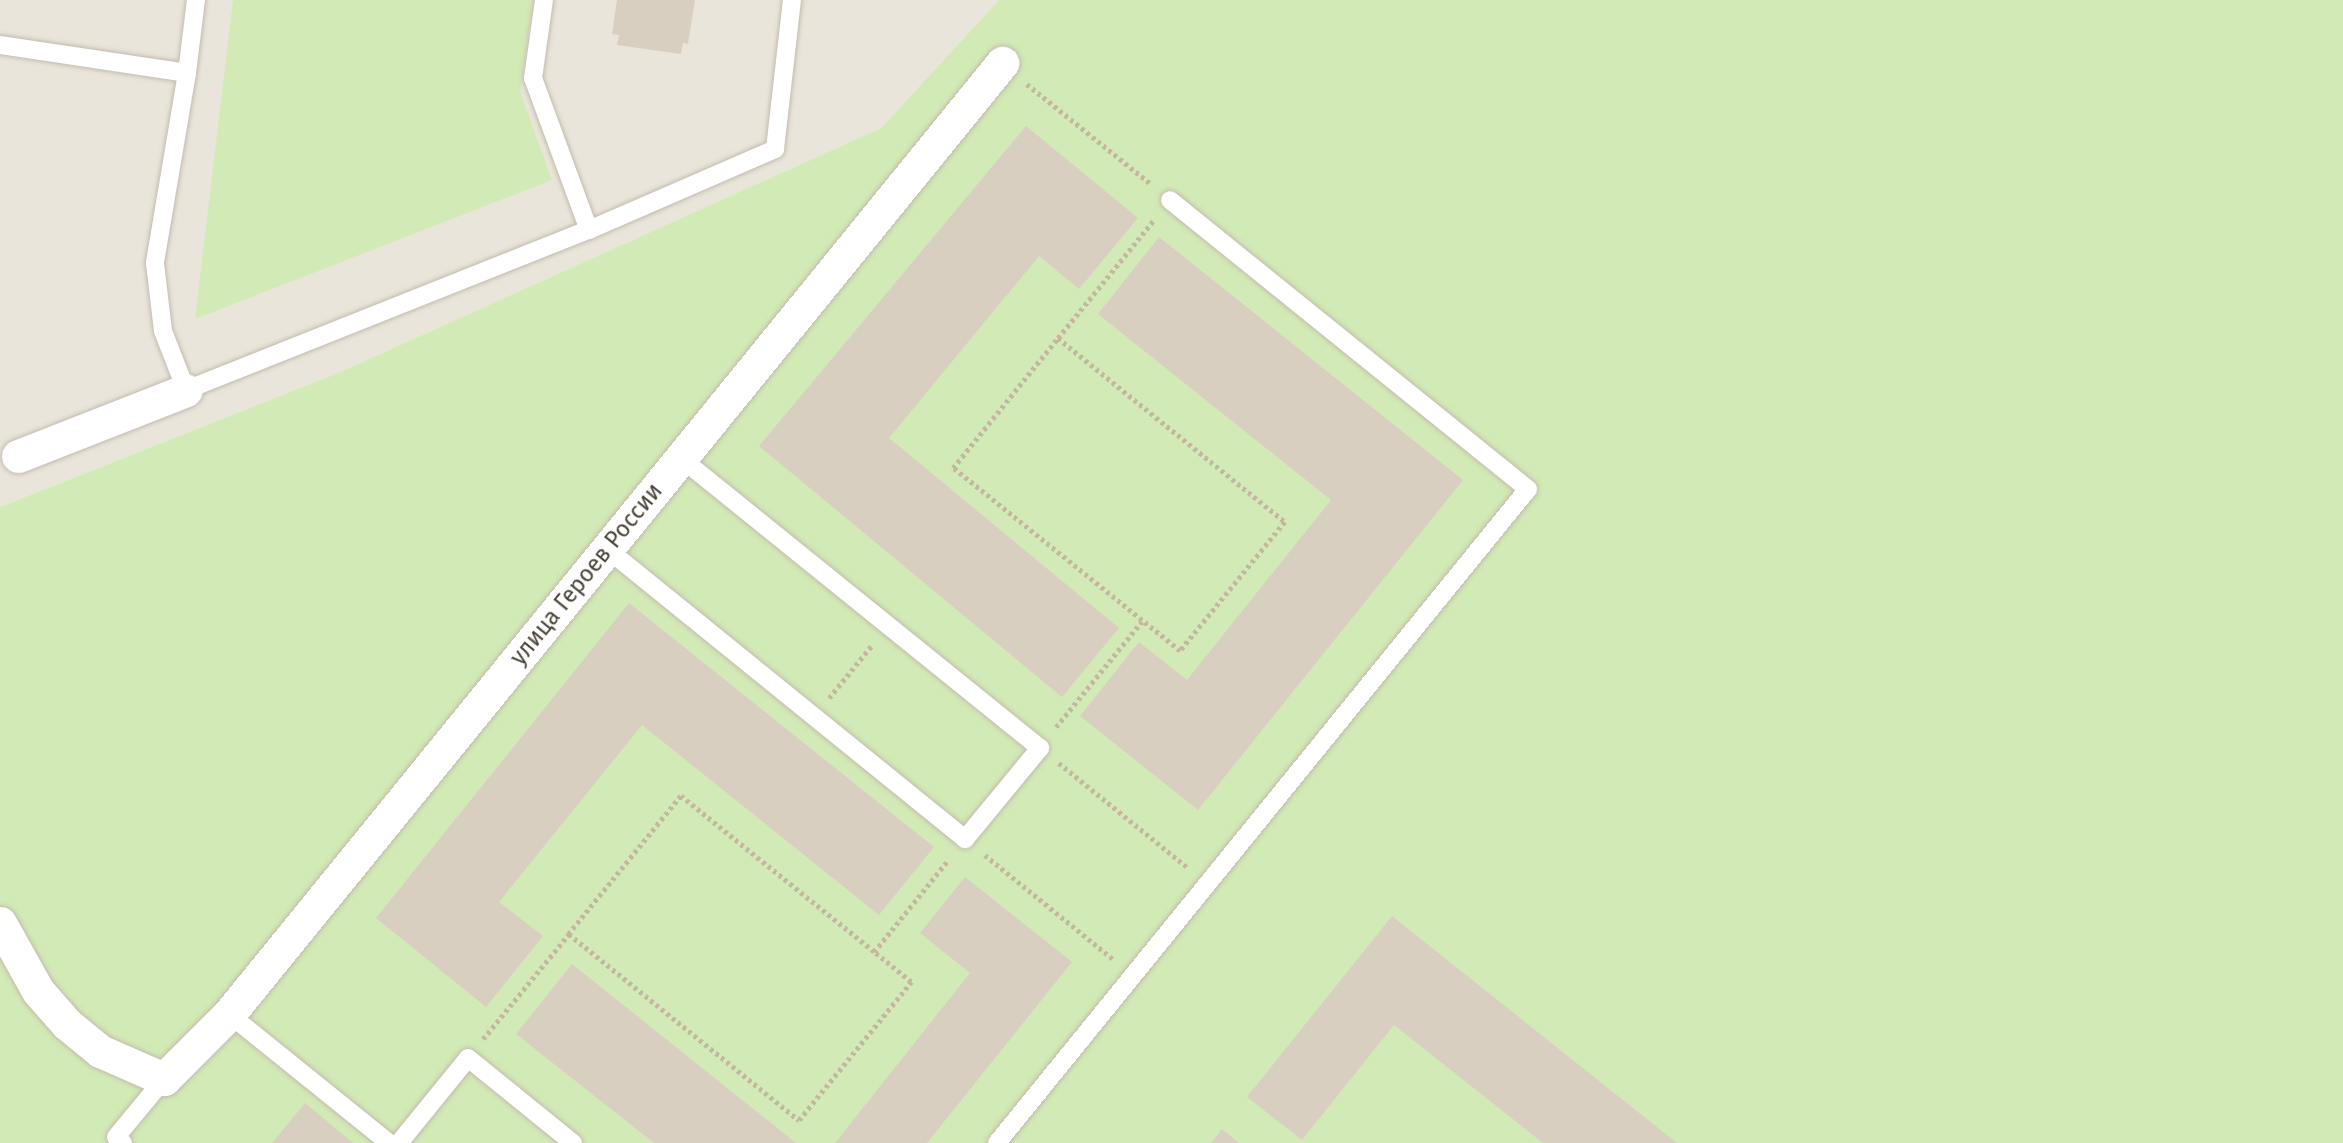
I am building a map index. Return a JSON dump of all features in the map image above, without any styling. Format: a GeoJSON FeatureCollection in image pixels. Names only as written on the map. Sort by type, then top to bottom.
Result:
{"type":"FeatureCollection","features":[{"type":"Feature","properties":{"kind":"street","name":"улица Героев России"},"geometry":{"type":"LineString","coordinates":[[164,1079],[229,1014],[1002,63]]}},
{"type":"Feature","properties":{"kind":"street"},"geometry":{"type":"LineString","coordinates":[[19,456],[186,390]]}},
{"type":"Feature","properties":{"kind":"street"},"geometry":{"type":"LineString","coordinates":[[0,923],[38,991],[67,1024],[100,1051],[164,1079]]}},
{"type":"Feature","properties":{"kind":"lane"},"geometry":{"type":"LineString","coordinates":[[196,0],[187,73],[155,263],[163,331],[186,390],[589,230],[775,149],[792,0]]}},
{"type":"Feature","properties":{"kind":"lane"},"geometry":{"type":"LineString","coordinates":[[544,0],[533,78],[589,230]]}},
{"type":"Feature","properties":{"kind":"lane"},"geometry":{"type":"LineString","coordinates":[[0,45],[187,73]]}},
{"type":"Feature","properties":{"kind":"lane"},"geometry":{"type":"LineString","coordinates":[[997,1143],[1528,489],[1170,200]]}},
{"type":"Feature","properties":{"kind":"lane"},"geometry":{"type":"LineString","coordinates":[[607,549],[965,839],[1040,748],[681,458]]}},
{"type":"Feature","properties":{"kind":"lane"},"geometry":{"type":"LineString","coordinates":[[229,1014],[389,1143]]}},
{"type":"Feature","properties":{"kind":"lane"},"geometry":{"type":"LineString","coordinates":[[399,1143],[468,1058],[573,1143]]}},
{"type":"Feature","properties":{"kind":"lane"},"geometry":{"type":"LineString","coordinates":[[114,1141],[164,1079]]}},
{"type":"Feature","properties":{"kind":"path"},"geometry":{"type":"LineString","coordinates":[[1002,63],[1170,200],[1058,338],[953,468],[1180,651],[1285,522],[1058,338]]}},
{"type":"Feature","properties":{"kind":"path"},"geometry":{"type":"LineString","coordinates":[[1142,621],[1040,748],[1208,884]]}},
{"type":"Feature","properties":{"kind":"path"},"geometry":{"type":"LineString","coordinates":[[814,717],[888,625]]}},
{"type":"Feature","properties":{"kind":"path"},"geometry":{"type":"LineString","coordinates":[[468,1058],[681,796],[911,982],[799,1120],[569,934]]}},
{"type":"Feature","properties":{"kind":"path"},"geometry":{"type":"LineString","coordinates":[[874,952],[965,839],[1133,975]]}},
{"type":"Feature","properties":{"kind":"shaded area"},"geometry":{"type":"Polygon","coordinates":[[[0,0],[999,0],[881,128],[338,373],[0,507],[0,0]]]}},
{"type":"Feature","properties":{"kind":"green space"},"geometry":{"type":"Polygon","coordinates":[[[233,0],[533,0],[520,91],[552,180],[195,319],[233,0]]]}},
{"type":"Feature","properties":{"kind":"green space"},"geometry":{"type":"Polygon","coordinates":[[[999,0],[2343,0],[2343,1143],[0,1143],[0,507],[338,373],[881,128],[999,0]]]}},
{"type":"Feature","properties":{"kind":"building"},"geometry":{"type":"Polygon","coordinates":[[[617,0],[695,0],[688,44],[683,43],[681,54],[617,45],[619,35],[612,34],[617,0]]]}},
{"type":"Feature","properties":{"kind":"building"},"geometry":{"type":"Polygon","coordinates":[[[1026,126],[1138,218],[1079,289],[1039,256],[889,438],[1119,628],[1062,697],[759,446],[1026,126]]]}},
{"type":"Feature","properties":{"kind":"building"},"geometry":{"type":"Polygon","coordinates":[[[1159,237],[1463,480],[1198,810],[1080,716],[1139,642],[1187,680],[1331,500],[1098,314],[1159,237]]]}},
{"type":"Feature","properties":{"kind":"building"},"geometry":{"type":"Polygon","coordinates":[[[629,603],[934,847],[879,915],[642,725],[499,902],[543,936],[486,1007],[376,918],[629,603]]]}},
{"type":"Feature","properties":{"kind":"building"},"geometry":{"type":"Polygon","coordinates":[[[965,877],[1072,962],[927,1143],[835,1143],[970,973],[920,933],[965,877]]]}},
{"type":"Feature","properties":{"kind":"building"},"geometry":{"type":"Polygon","coordinates":[[[1392,916],[1677,1143],[1543,1143],[1394,1025],[1302,1140],[1247,1097],[1392,916]]]}},
{"type":"Feature","properties":{"kind":"building"},"geometry":{"type":"Polygon","coordinates":[[[572,964],[796,1143],[654,1143],[516,1034],[572,964]]]}},
{"type":"Feature","properties":{"kind":"building"},"geometry":{"type":"Polygon","coordinates":[[[305,1103],[353,1143],[272,1143],[305,1103]]]}},
{"type":"Feature","properties":{"kind":"building"},"geometry":{"type":"Polygon","coordinates":[[[1222,1129],[1239,1143],[1211,1143],[1222,1129]]]}}]}
